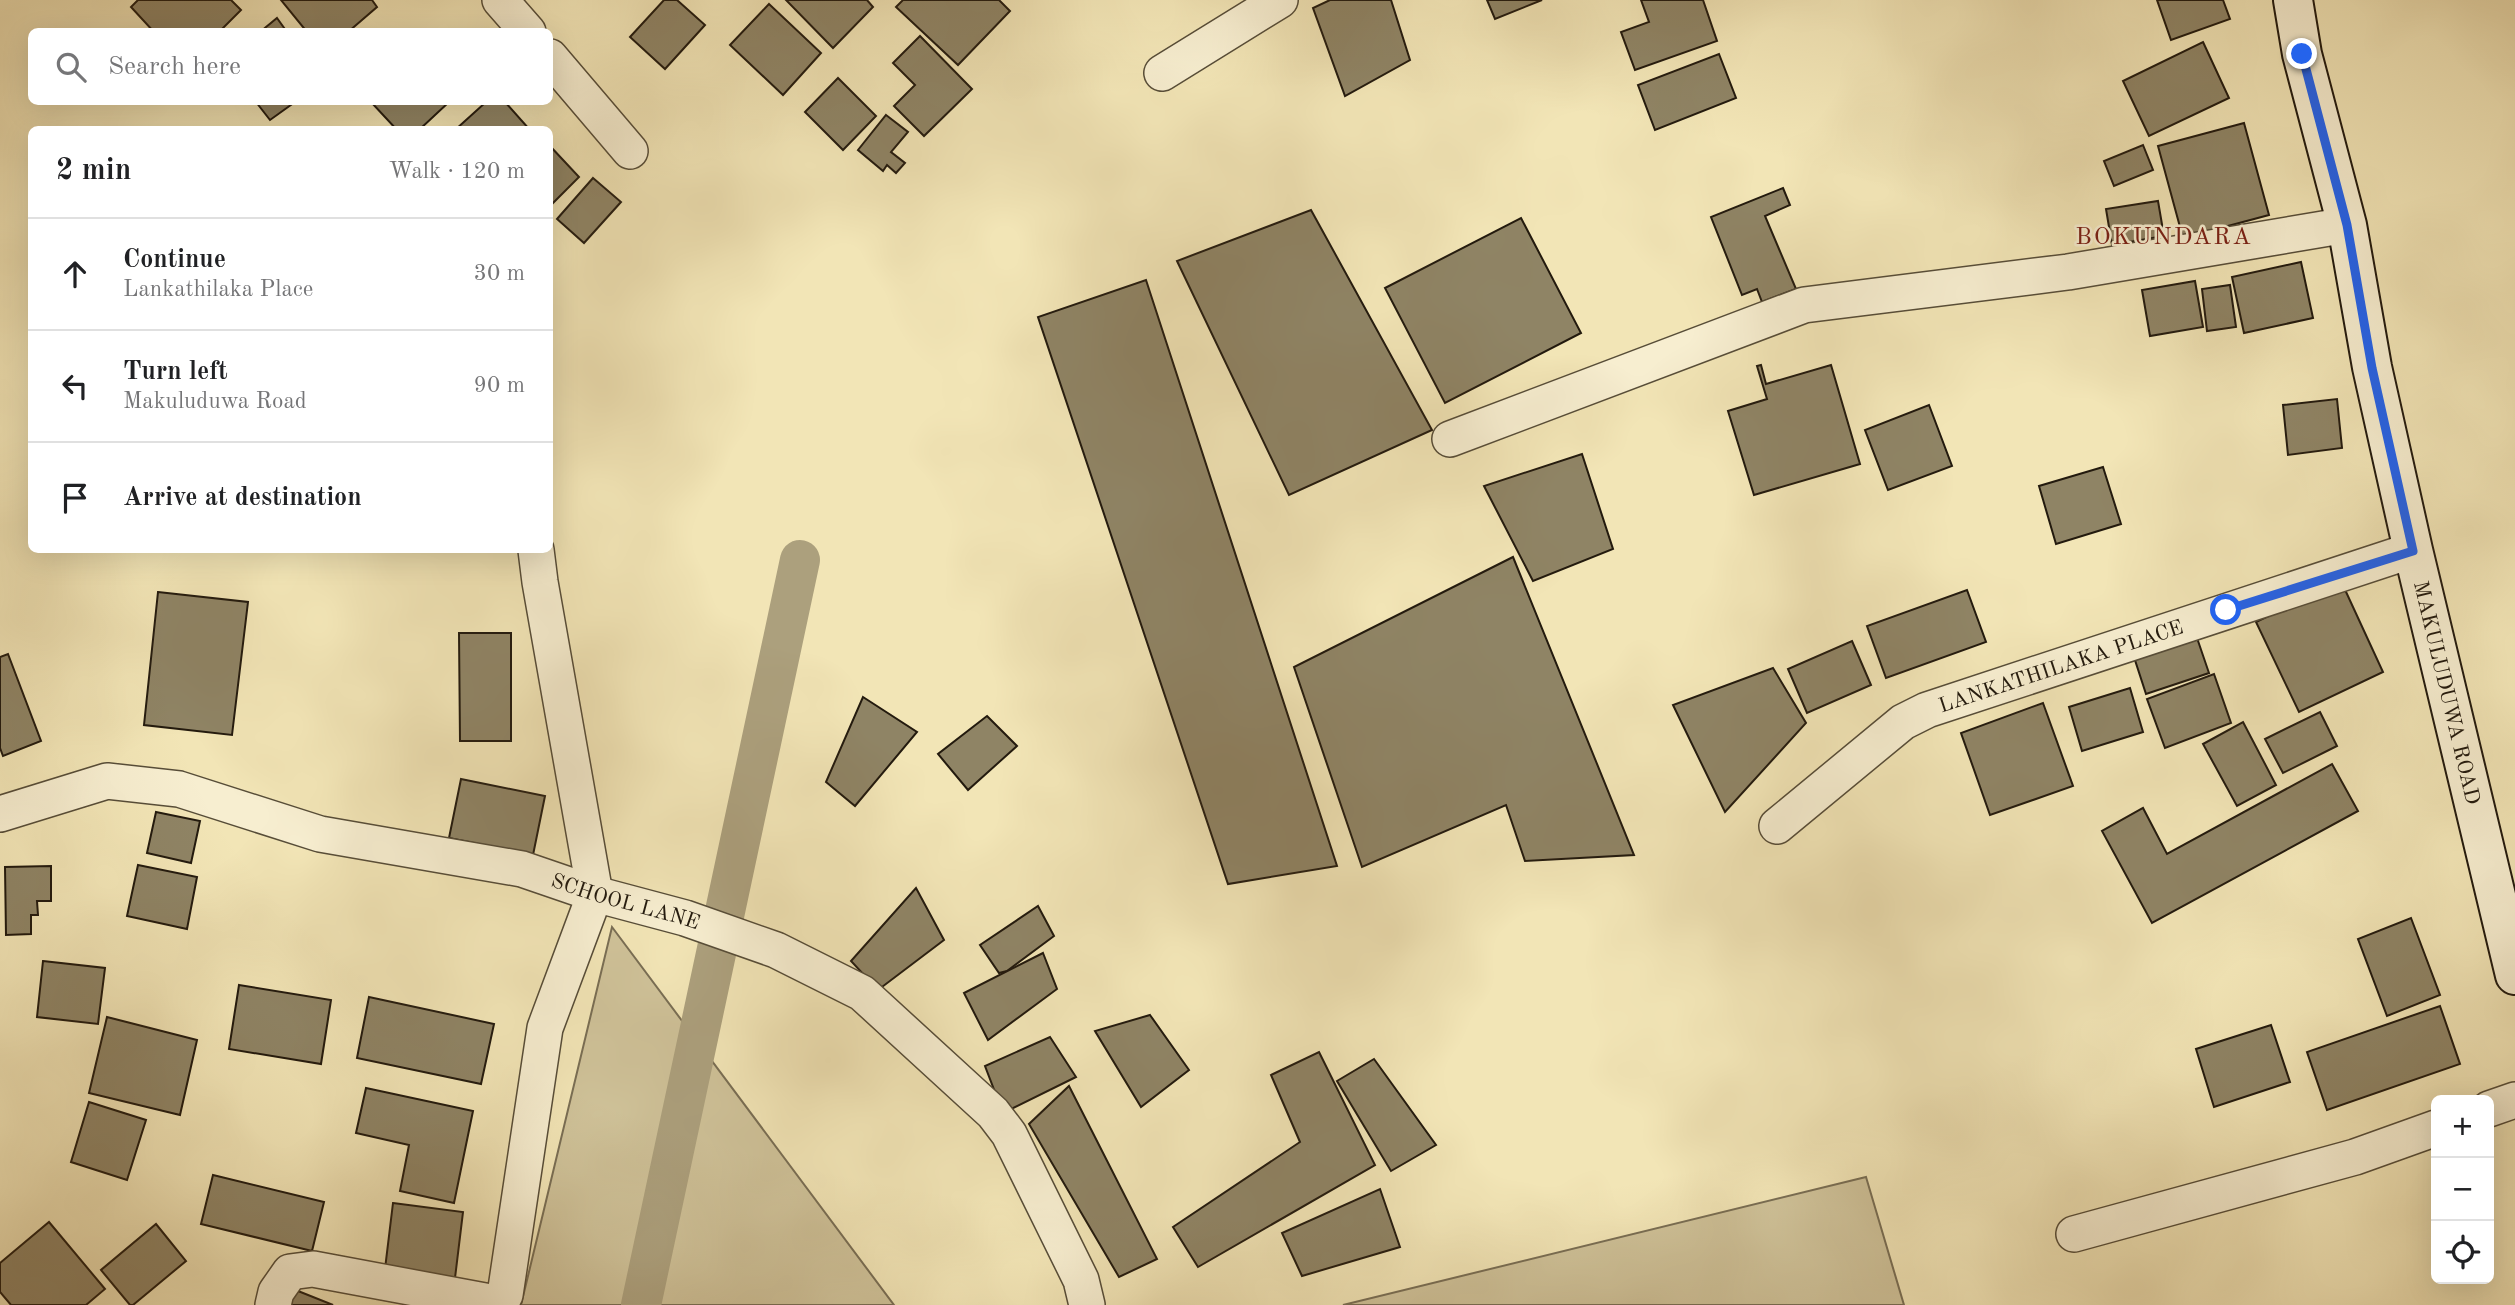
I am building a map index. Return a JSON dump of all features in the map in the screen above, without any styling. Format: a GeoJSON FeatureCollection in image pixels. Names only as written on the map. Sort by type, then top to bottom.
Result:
{"type":"FeatureCollection","features":[{"type":"Feature","properties":{"kind":"street"},"geometry":{"type":"LineString","coordinates":[[500,0],[524,28]]}},
{"type":"Feature","properties":{"kind":"street"},"geometry":{"type":"LineString","coordinates":[[1162,73],[1280,0]]}},
{"type":"Feature","properties":{"kind":"street","name":"MAKULUDUWA ROAD"},"geometry":{"type":"LineString","coordinates":[[2292,0],[2302,54],[2347,225],[2372,368],[2413,551],[2515,975]]}},
{"type":"Feature","properties":{"kind":"street"},"geometry":{"type":"LineString","coordinates":[[553,61],[630,151]]}},
{"type":"Feature","properties":{"kind":"street"},"geometry":{"type":"LineString","coordinates":[[1450,439],[1804,305],[2068,272],[2347,225]]}},
{"type":"Feature","properties":{"kind":"street","name":"LANKATHILAKA PLACE"},"geometry":{"type":"LineString","coordinates":[[1777,826],[1903,722],[1927,710],[2413,551]]}},
{"type":"Feature","properties":{"kind":"street"},"geometry":{"type":"LineString","coordinates":[[273,1305],[276,1292],[290,1272],[313,1269],[490,1302],[498,1303],[505,1295],[545,1028],[595,894],[536,553]]}},
{"type":"Feature","properties":{"kind":"street","name":"SCHOOL LANE"},"geometry":{"type":"LineString","coordinates":[[0,814],[107,781],[179,789],[320,834],[522,869],[776,950],[862,993],[993,1113],[1009,1134],[1080,1280],[1087,1305]]}},
{"type":"Feature","properties":{"kind":"street"},"geometry":{"type":"LineString","coordinates":[[2494,1107],[2515,1100]]}},
{"type":"Feature","properties":{"kind":"street"},"geometry":{"type":"LineString","coordinates":[[2074,1234],[2355,1157],[2431,1130]]}},
{"type":"Feature","properties":{"kind":"shaded area"},"geometry":{"type":"Polygon","coordinates":[[[612,927],[894,1305],[521,1305],[612,927]]]}},
{"type":"Feature","properties":{"kind":"shaded area"},"geometry":{"type":"Polygon","coordinates":[[[1866,1177],[1904,1305],[1343,1305],[1866,1177]]]}},
{"type":"Feature","properties":{"kind":"building"},"geometry":{"type":"Polygon","coordinates":[[[138,0],[231,0],[241,10],[223,28],[150,28],[131,7],[138,0]]]}},
{"type":"Feature","properties":{"kind":"building"},"geometry":{"type":"Polygon","coordinates":[[[281,0],[372,0],[377,7],[353,28],[304,28],[281,0]]]}},
{"type":"Feature","properties":{"kind":"building"},"geometry":{"type":"Polygon","coordinates":[[[664,0],[677,0],[705,25],[665,69],[630,37],[664,0]]]}},
{"type":"Feature","properties":{"kind":"building"},"geometry":{"type":"Polygon","coordinates":[[[786,0],[867,0],[873,7],[833,48],[786,0]]]}},
{"type":"Feature","properties":{"kind":"building"},"geometry":{"type":"Polygon","coordinates":[[[903,0],[999,0],[1010,11],[958,65],[896,7],[903,0]]]}},
{"type":"Feature","properties":{"kind":"building"},"geometry":{"type":"Polygon","coordinates":[[[1330,0],[1391,0],[1410,60],[1345,96],[1313,8],[1330,0]]]}},
{"type":"Feature","properties":{"kind":"building"},"geometry":{"type":"Polygon","coordinates":[[[1487,0],[1542,0],[1495,19],[1487,0]]]}},
{"type":"Feature","properties":{"kind":"building"},"geometry":{"type":"Polygon","coordinates":[[[1641,0],[1703,0],[1717,41],[1635,70],[1621,32],[1649,22],[1641,0]]]}},
{"type":"Feature","properties":{"kind":"building"},"geometry":{"type":"Polygon","coordinates":[[[2157,0],[2223,0],[2230,19],[2171,40],[2157,0]]]}},
{"type":"Feature","properties":{"kind":"building"},"geometry":{"type":"Polygon","coordinates":[[[769,4],[821,53],[783,95],[730,45],[769,4]]]}},
{"type":"Feature","properties":{"kind":"building"},"geometry":{"type":"Polygon","coordinates":[[[277,18],[284,28],[265,28],[277,18]]]}},
{"type":"Feature","properties":{"kind":"building"},"geometry":{"type":"Polygon","coordinates":[[[920,36],[972,89],[924,136],[894,106],[915,85],[893,63],[920,36]]]}},
{"type":"Feature","properties":{"kind":"building"},"geometry":{"type":"Polygon","coordinates":[[[2203,42],[2229,98],[2149,136],[2123,81],[2203,42]]]}},
{"type":"Feature","properties":{"kind":"building"},"geometry":{"type":"Polygon","coordinates":[[[1719,54],[1736,98],[1655,130],[1638,85],[1719,54]]]}},
{"type":"Feature","properties":{"kind":"building"},"geometry":{"type":"Polygon","coordinates":[[[838,78],[876,116],[843,150],[805,112],[838,78]]]}},
{"type":"Feature","properties":{"kind":"building"},"geometry":{"type":"Polygon","coordinates":[[[258,105],[291,105],[270,120],[258,105]]]}},
{"type":"Feature","properties":{"kind":"building"},"geometry":{"type":"Polygon","coordinates":[[[374,105],[446,105],[423,126],[393,126],[374,105]]]}},
{"type":"Feature","properties":{"kind":"building"},"geometry":{"type":"Polygon","coordinates":[[[483,105],[508,105],[526,126],[459,126],[483,105]]]}},
{"type":"Feature","properties":{"kind":"building"},"geometry":{"type":"Polygon","coordinates":[[[886,115],[908,132],[891,152],[905,163],[896,173],[887,165],[883,171],[858,150],[886,115]]]}},
{"type":"Feature","properties":{"kind":"building"},"geometry":{"type":"Polygon","coordinates":[[[2244,123],[2269,215],[2183,238],[2158,146],[2244,123]]]}},
{"type":"Feature","properties":{"kind":"building"},"geometry":{"type":"Polygon","coordinates":[[[2143,145],[2153,170],[2114,186],[2104,161],[2143,145]]]}},
{"type":"Feature","properties":{"kind":"building"},"geometry":{"type":"Polygon","coordinates":[[[553,149],[579,177],[553,203],[553,149]]]}},
{"type":"Feature","properties":{"kind":"building"},"geometry":{"type":"Polygon","coordinates":[[[593,178],[621,202],[584,243],[557,219],[593,178]]]}},
{"type":"Feature","properties":{"kind":"building"},"geometry":{"type":"Polygon","coordinates":[[[1783,188],[1790,205],[1765,216],[1796,289],[1762,302],[1757,289],[1742,295],[1711,217],[1783,188]]]}},
{"type":"Feature","properties":{"kind":"building"},"geometry":{"type":"Polygon","coordinates":[[[2158,201],[2164,236],[2112,245],[2106,209],[2158,201]]]}},
{"type":"Feature","properties":{"kind":"building"},"geometry":{"type":"Polygon","coordinates":[[[1311,210],[1432,430],[1289,495],[1177,261],[1311,210]]]}},
{"type":"Feature","properties":{"kind":"building"},"geometry":{"type":"Polygon","coordinates":[[[1521,218],[1581,333],[1445,403],[1385,288],[1521,218]]]}},
{"type":"Feature","properties":{"kind":"building"},"geometry":{"type":"Polygon","coordinates":[[[2301,262],[2313,318],[2244,333],[2232,277],[2301,262]]]}},
{"type":"Feature","properties":{"kind":"building"},"geometry":{"type":"Polygon","coordinates":[[[1146,280],[1337,866],[1228,884],[1038,317],[1146,280]]]}},
{"type":"Feature","properties":{"kind":"building"},"geometry":{"type":"Polygon","coordinates":[[[2195,281],[2203,327],[2150,336],[2142,290],[2195,281]]]}},
{"type":"Feature","properties":{"kind":"building"},"geometry":{"type":"Polygon","coordinates":[[[2230,285],[2236,327],[2207,331],[2202,289],[2230,285]]]}},
{"type":"Feature","properties":{"kind":"building"},"geometry":{"type":"Polygon","coordinates":[[[1761,365],[1766,384],[1831,365],[1860,464],[1754,495],[1728,411],[1767,399],[1757,366],[1761,365]]]}},
{"type":"Feature","properties":{"kind":"building"},"geometry":{"type":"Polygon","coordinates":[[[2337,399],[2342,448],[2288,455],[2283,405],[2337,399]]]}},
{"type":"Feature","properties":{"kind":"building"},"geometry":{"type":"Polygon","coordinates":[[[1929,405],[1952,466],[1888,490],[1865,430],[1929,405]]]}},
{"type":"Feature","properties":{"kind":"building"},"geometry":{"type":"Polygon","coordinates":[[[1582,454],[1613,549],[1533,581],[1484,486],[1582,454]]]}},
{"type":"Feature","properties":{"kind":"building"},"geometry":{"type":"Polygon","coordinates":[[[2103,467],[2121,524],[2056,544],[2039,486],[2103,467]]]}},
{"type":"Feature","properties":{"kind":"building"},"geometry":{"type":"Polygon","coordinates":[[[1513,557],[1634,855],[1525,861],[1506,805],[1362,867],[1294,667],[1513,557]]]}},
{"type":"Feature","properties":{"kind":"building"},"geometry":{"type":"Polygon","coordinates":[[[2341,581],[2383,672],[2299,712],[2256,622],[2341,581]]]}},
{"type":"Feature","properties":{"kind":"building"},"geometry":{"type":"Polygon","coordinates":[[[1967,590],[1986,642],[1886,678],[1867,626],[1967,590]]]}},
{"type":"Feature","properties":{"kind":"building"},"geometry":{"type":"Polygon","coordinates":[[[158,592],[248,602],[232,735],[144,725],[158,592]]]}},
{"type":"Feature","properties":{"kind":"building"},"geometry":{"type":"Polygon","coordinates":[[[459,633],[511,633],[511,741],[460,741],[459,633]]]}},
{"type":"Feature","properties":{"kind":"building"},"geometry":{"type":"Polygon","coordinates":[[[2196,635],[2209,673],[2146,694],[2134,657],[2196,635]]]}},
{"type":"Feature","properties":{"kind":"building"},"geometry":{"type":"Polygon","coordinates":[[[1852,641],[1871,685],[1807,713],[1788,669],[1852,641]]]}},
{"type":"Feature","properties":{"kind":"building"},"geometry":{"type":"Polygon","coordinates":[[[8,654],[41,741],[3,756],[0,748],[0,657],[8,654]]]}},
{"type":"Feature","properties":{"kind":"building"},"geometry":{"type":"Polygon","coordinates":[[[1773,668],[1806,723],[1725,812],[1673,705],[1773,668]]]}},
{"type":"Feature","properties":{"kind":"building"},"geometry":{"type":"Polygon","coordinates":[[[2214,674],[2231,723],[2165,748],[2147,699],[2214,674]]]}},
{"type":"Feature","properties":{"kind":"building"},"geometry":{"type":"Polygon","coordinates":[[[2130,688],[2143,732],[2082,751],[2069,707],[2130,688]]]}},
{"type":"Feature","properties":{"kind":"building"},"geometry":{"type":"Polygon","coordinates":[[[863,697],[917,732],[855,806],[826,782],[863,697]]]}},
{"type":"Feature","properties":{"kind":"building"},"geometry":{"type":"Polygon","coordinates":[[[2043,703],[2073,786],[1990,815],[1961,733],[2043,703]]]}},
{"type":"Feature","properties":{"kind":"building"},"geometry":{"type":"Polygon","coordinates":[[[2320,712],[2337,746],[2283,773],[2265,739],[2320,712]]]}},
{"type":"Feature","properties":{"kind":"building"},"geometry":{"type":"Polygon","coordinates":[[[987,716],[1017,746],[968,790],[938,754],[987,716]]]}},
{"type":"Feature","properties":{"kind":"building"},"geometry":{"type":"Polygon","coordinates":[[[2243,722],[2276,785],[2237,806],[2203,744],[2243,722]]]}},
{"type":"Feature","properties":{"kind":"building"},"geometry":{"type":"Polygon","coordinates":[[[2332,764],[2358,811],[2152,923],[2102,831],[2143,808],[2167,854],[2332,764]]]}},
{"type":"Feature","properties":{"kind":"building"},"geometry":{"type":"Polygon","coordinates":[[[461,779],[545,796],[533,855],[449,838],[461,779]]]}},
{"type":"Feature","properties":{"kind":"building"},"geometry":{"type":"Polygon","coordinates":[[[156,812],[200,821],[191,863],[147,853],[156,812]]]}},
{"type":"Feature","properties":{"kind":"building"},"geometry":{"type":"Polygon","coordinates":[[[138,865],[197,877],[187,929],[127,916],[138,865]]]}},
{"type":"Feature","properties":{"kind":"building"},"geometry":{"type":"Polygon","coordinates":[[[51,866],[51,901],[37,901],[38,915],[31,915],[31,934],[6,935],[5,867],[51,866]]]}},
{"type":"Feature","properties":{"kind":"building"},"geometry":{"type":"Polygon","coordinates":[[[916,888],[944,940],[878,990],[851,961],[916,888]]]}},
{"type":"Feature","properties":{"kind":"building"},"geometry":{"type":"Polygon","coordinates":[[[1038,906],[1054,936],[1007,971],[999,973],[980,945],[1038,906]]]}},
{"type":"Feature","properties":{"kind":"building"},"geometry":{"type":"Polygon","coordinates":[[[2411,918],[2440,995],[2387,1016],[2358,939],[2411,918]]]}},
{"type":"Feature","properties":{"kind":"building"},"geometry":{"type":"Polygon","coordinates":[[[1043,953],[1057,989],[988,1040],[964,993],[1043,953]]]}},
{"type":"Feature","properties":{"kind":"building"},"geometry":{"type":"Polygon","coordinates":[[[43,961],[105,968],[98,1024],[37,1017],[43,961]]]}},
{"type":"Feature","properties":{"kind":"building"},"geometry":{"type":"Polygon","coordinates":[[[239,985],[331,1000],[321,1064],[229,1049],[239,985]]]}},
{"type":"Feature","properties":{"kind":"building"},"geometry":{"type":"Polygon","coordinates":[[[369,997],[494,1024],[481,1084],[357,1058],[369,997]]]}},
{"type":"Feature","properties":{"kind":"building"},"geometry":{"type":"Polygon","coordinates":[[[2440,1006],[2460,1064],[2327,1110],[2307,1052],[2440,1006]]]}},
{"type":"Feature","properties":{"kind":"building"},"geometry":{"type":"Polygon","coordinates":[[[1150,1015],[1189,1070],[1141,1107],[1095,1031],[1150,1015]]]}},
{"type":"Feature","properties":{"kind":"building"},"geometry":{"type":"Polygon","coordinates":[[[107,1017],[197,1040],[180,1115],[89,1093],[107,1017]]]}},
{"type":"Feature","properties":{"kind":"building"},"geometry":{"type":"Polygon","coordinates":[[[2271,1025],[2290,1082],[2214,1107],[2196,1049],[2271,1025]]]}},
{"type":"Feature","properties":{"kind":"building"},"geometry":{"type":"Polygon","coordinates":[[[1050,1037],[1076,1077],[1003,1113],[985,1066],[1050,1037]]]}},
{"type":"Feature","properties":{"kind":"building"},"geometry":{"type":"Polygon","coordinates":[[[1319,1052],[1375,1165],[1198,1267],[1173,1227],[1300,1142],[1271,1075],[1319,1052]]]}},
{"type":"Feature","properties":{"kind":"building"},"geometry":{"type":"Polygon","coordinates":[[[1374,1059],[1436,1145],[1391,1171],[1337,1081],[1374,1059]]]}},
{"type":"Feature","properties":{"kind":"building"},"geometry":{"type":"Polygon","coordinates":[[[1069,1086],[1157,1259],[1119,1277],[1029,1124],[1069,1086]]]}},
{"type":"Feature","properties":{"kind":"building"},"geometry":{"type":"Polygon","coordinates":[[[366,1088],[473,1111],[454,1203],[400,1191],[409,1145],[356,1133],[366,1088]]]}},
{"type":"Feature","properties":{"kind":"building"},"geometry":{"type":"Polygon","coordinates":[[[89,1102],[146,1120],[127,1180],[71,1162],[89,1102]]]}},
{"type":"Feature","properties":{"kind":"building"},"geometry":{"type":"Polygon","coordinates":[[[213,1175],[324,1202],[312,1251],[201,1224],[213,1175]]]}},
{"type":"Feature","properties":{"kind":"building"},"geometry":{"type":"Polygon","coordinates":[[[1380,1189],[1400,1247],[1302,1276],[1282,1233],[1380,1189]]]}},
{"type":"Feature","properties":{"kind":"building"},"geometry":{"type":"Polygon","coordinates":[[[393,1203],[463,1212],[455,1278],[385,1269],[393,1203]]]}},
{"type":"Feature","properties":{"kind":"building"},"geometry":{"type":"Polygon","coordinates":[[[49,1222],[105,1289],[86,1305],[11,1305],[0,1292],[0,1263],[49,1222]]]}},
{"type":"Feature","properties":{"kind":"building"},"geometry":{"type":"Polygon","coordinates":[[[156,1224],[186,1261],[130,1305],[101,1270],[156,1224]]]}},
{"type":"Feature","properties":{"kind":"building"},"geometry":{"type":"Polygon","coordinates":[[[288,1287],[333,1305],[281,1305],[288,1287]]]}},
{"type":"Feature","properties":{"kind":"waterway"},"geometry":{"type":"LineString","coordinates":[[641,1305],[800,560]]}},
{"type":"Feature","properties":{"kind":"district","name":"BOKUNDARA"},"geometry":{"type":"Point","coordinates":[2164,236]}},
{"type":"Feature","properties":{"kind":"route"},"geometry":{"type":"LineString","coordinates":[[2226,610],[2413,551],[2372,368],[2347,225],[2302,54]]}}]}
